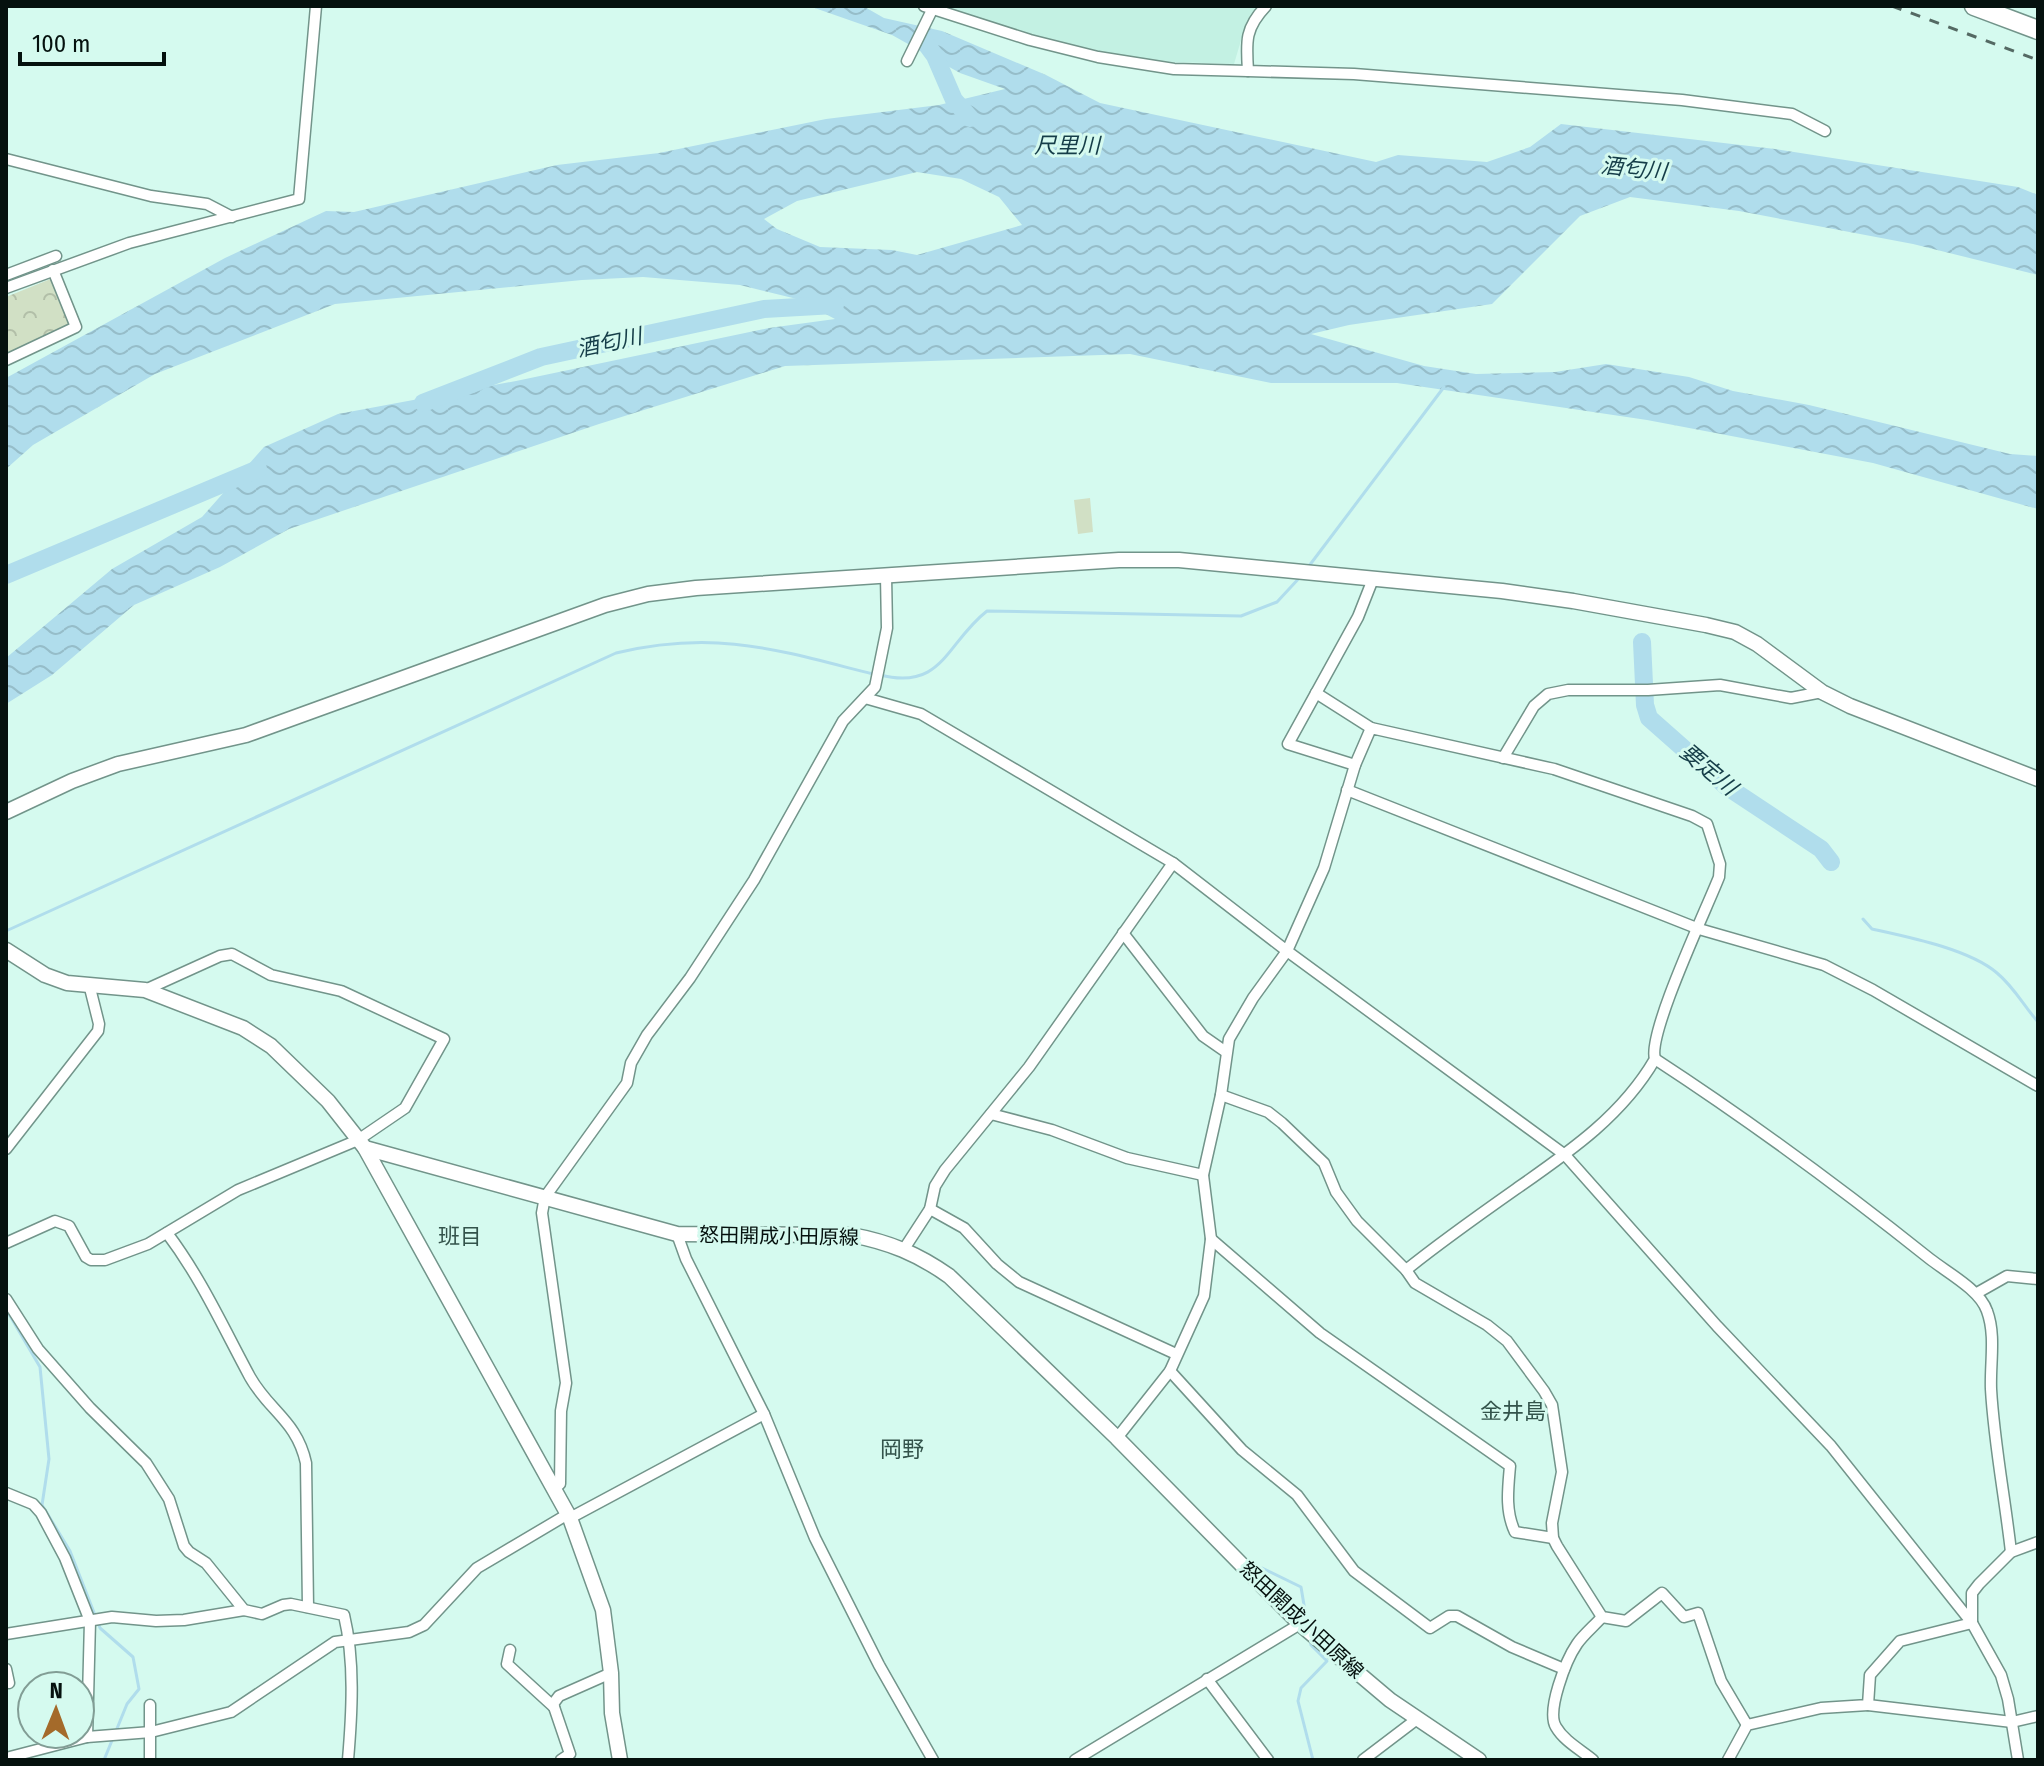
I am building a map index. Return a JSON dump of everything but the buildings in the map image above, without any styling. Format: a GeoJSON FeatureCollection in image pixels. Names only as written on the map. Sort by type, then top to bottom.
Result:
{"type":"FeatureCollection","features":[{"type":"Feature","properties":{"kind":"highway"},"geometry":{"type":"LineString","coordinates":[[1974,6],[2038,30]]}},
{"type":"Feature","properties":{"kind":"street"},"geometry":{"type":"LineString","coordinates":[[6,288],[129,243],[299,199],[316,6]]}},
{"type":"Feature","properties":{"kind":"street"},"geometry":{"type":"LineString","coordinates":[[1248,71],[1246,41],[1255,18],[1266,6]]}},
{"type":"Feature","properties":{"kind":"street"},"geometry":{"type":"LineString","coordinates":[[907,61],[928,8],[1030,40],[1098,57],[1174,69],[1354,74],[1682,100],[1792,114],[1825,131]]}},
{"type":"Feature","properties":{"kind":"street"},"geometry":{"type":"LineString","coordinates":[[6,159],[151,196],[207,204],[232,217]]}},
{"type":"Feature","properties":{"kind":"street"},"geometry":{"type":"LineString","coordinates":[[6,275],[56,256]]}},
{"type":"Feature","properties":{"kind":"street"},"geometry":{"type":"LineString","coordinates":[[6,360],[76,327],[53,270]]}},
{"type":"Feature","properties":{"kind":"street"},"geometry":{"type":"LineString","coordinates":[[6,812],[107,768],[246,735],[605,605],[648,594],[696,588],[1119,560],[1179,560],[1573,601],[1735,632],[1757,644],[1822,692],[1850,706],[2038,779]]}},
{"type":"Feature","properties":{"kind":"street"},"geometry":{"type":"LineString","coordinates":[[553,1489],[560,1484],[561,1411],[566,1383],[542,1213],[545,1197],[627,1083],[631,1063],[647,1035],[690,978],[746,893],[843,721],[875,687],[887,628],[886,576]]}},
{"type":"Feature","properties":{"kind":"street"},"geometry":{"type":"LineString","coordinates":[[1355,765],[1288,744],[1358,617],[1373,579]]}},
{"type":"Feature","properties":{"kind":"street"},"geometry":{"type":"LineString","coordinates":[[1503,758],[1534,706],[1548,694],[1568,690],[1648,690],[1720,685],[1791,698],[1822,692]]}},
{"type":"Feature","properties":{"kind":"street"},"geometry":{"type":"LineString","coordinates":[[1316,693],[1371,728],[1554,769],[1692,816],[1707,824],[1720,870],[1668,1002],[1652,1050],[1655,1059],[1736,1112],[1977,1293],[1987,1309],[1991,1329],[1991,1390],[2011,1552]]}},
{"type":"Feature","properties":{"kind":"street"},"geometry":{"type":"LineString","coordinates":[[865,698],[921,714],[1173,863],[1287,951],[1565,1155],[1717,1326],[1831,1446],[1972,1623],[2001,1675],[2018,1760]]}},
{"type":"Feature","properties":{"kind":"street"},"geometry":{"type":"LineString","coordinates":[[1117,1438],[1170,1371],[1204,1296],[1211,1239],[1203,1175],[1221,1095],[1226,1052],[1237,1022],[1287,951],[1324,868],[1355,765],[1371,728]]}},
{"type":"Feature","properties":{"kind":"street"},"geometry":{"type":"LineString","coordinates":[[1347,790],[1699,929],[1824,965],[2038,1086]]}},
{"type":"Feature","properties":{"kind":"street"},"geometry":{"type":"LineString","coordinates":[[904,1249],[930,1209],[935,1186],[945,1170],[1029,1067],[1173,863]]}},
{"type":"Feature","properties":{"kind":"street"},"geometry":{"type":"LineString","coordinates":[[1123,933],[1203,1036],[1226,1052]]}},
{"type":"Feature","properties":{"kind":"street"},"geometry":{"type":"LineString","coordinates":[[6,950],[45,975],[67,983],[145,990],[243,1028],[271,1046],[328,1101],[362,1144],[569,1516],[603,1610],[611,1673],[612,1713],[620,1760]]}},
{"type":"Feature","properties":{"kind":"street"},"geometry":{"type":"LineString","coordinates":[[6,1243],[48,1223],[63,1222],[69,1226],[86,1257],[98,1261],[138,1248],[238,1190],[362,1144],[405,1108],[444,1039],[341,991],[271,975],[232,954],[220,956],[145,990]]}},
{"type":"Feature","properties":{"kind":"street"},"geometry":{"type":"LineString","coordinates":[[6,1149],[98,1031],[89,984]]}},
{"type":"Feature","properties":{"kind":"street"},"geometry":{"type":"LineString","coordinates":[[1406,1270],[1442,1240],[1565,1155],[1622,1105],[1641,1083],[1655,1059]]}},
{"type":"Feature","properties":{"kind":"street"},"geometry":{"type":"LineString","coordinates":[[1221,1095],[1268,1112],[1324,1163],[1336,1192],[1357,1221],[1415,1283],[1487,1325],[1507,1341],[1552,1405],[1562,1472],[1552,1523],[1553,1538],[1602,1617],[1626,1621],[1662,1593],[1684,1617],[1698,1613],[1721,1681],[1747,1725]]}},
{"type":"Feature","properties":{"kind":"street"},"geometry":{"type":"LineString","coordinates":[[991,1114],[1052,1130],[1127,1158],[1203,1175]]}},
{"type":"Feature","properties":{"kind":"street","name":"怒田開成小田原線"},"geometry":{"type":"LineString","coordinates":[[362,1144],[677,1234],[851,1235],[877,1240],[925,1259],[949,1276],[1117,1438],[1301,1625],[1417,1719],[1479,1760]]}},
{"type":"Feature","properties":{"kind":"street"},"geometry":{"type":"LineString","coordinates":[[930,1209],[964,1228],[997,1264],[1019,1282],[1176,1354]]}},
{"type":"Feature","properties":{"kind":"street"},"geometry":{"type":"LineString","coordinates":[[167,1233],[190,1262],[251,1378],[292,1427],[302,1444],[306,1463],[308,1607]]}},
{"type":"Feature","properties":{"kind":"street"},"geometry":{"type":"LineString","coordinates":[[677,1234],[686,1259],[764,1414],[815,1538],[879,1665],[933,1760]]}},
{"type":"Feature","properties":{"kind":"street"},"geometry":{"type":"LineString","coordinates":[[1211,1239],[1320,1333],[1510,1466],[1507,1501],[1515,1532],[1553,1538]]}},
{"type":"Feature","properties":{"kind":"street"},"geometry":{"type":"LineString","coordinates":[[1977,1293],[2007,1276],[2038,1279]]}},
{"type":"Feature","properties":{"kind":"street"},"geometry":{"type":"LineString","coordinates":[[6,1299],[38,1349],[90,1408],[146,1463],[169,1499],[184,1546],[206,1563],[244,1610]]}},
{"type":"Feature","properties":{"kind":"street"},"geometry":{"type":"LineString","coordinates":[[1170,1371],[1242,1450],[1297,1495],[1354,1571],[1430,1628],[1449,1616],[1457,1616],[1512,1647],[1564,1669]]}},
{"type":"Feature","properties":{"kind":"street"},"geometry":{"type":"LineString","coordinates":[[96,1736],[151,1732],[231,1712],[335,1642],[409,1632],[424,1625],[477,1568],[764,1414]]}},
{"type":"Feature","properties":{"kind":"street"},"geometry":{"type":"LineString","coordinates":[[6,1493],[33,1504],[65,1558],[90,1621],[89,1670]]}},
{"type":"Feature","properties":{"kind":"street"},"geometry":{"type":"LineString","coordinates":[[1972,1623],[1972,1593],[2011,1552],[2038,1542]]}},
{"type":"Feature","properties":{"kind":"street"},"geometry":{"type":"LineString","coordinates":[[6,1634],[112,1617],[156,1621],[184,1620],[244,1610],[262,1614],[283,1605],[344,1615],[351,1708],[348,1760]]}},
{"type":"Feature","properties":{"kind":"street"},"geometry":{"type":"LineString","coordinates":[[1593,1760],[1555,1726],[1552,1716],[1564,1669],[1577,1644],[1602,1617]]}},
{"type":"Feature","properties":{"kind":"street"},"geometry":{"type":"LineString","coordinates":[[1868,1705],[1870,1675],[1900,1641],[1972,1623]]}},
{"type":"Feature","properties":{"kind":"street"},"geometry":{"type":"LineString","coordinates":[[1075,1760],[1301,1625]]}},
{"type":"Feature","properties":{"kind":"street"},"geometry":{"type":"LineString","coordinates":[[510,1650],[507,1664],[554,1707],[570,1754],[561,1760]]}},
{"type":"Feature","properties":{"kind":"street"},"geometry":{"type":"LineString","coordinates":[[6,1669],[9,1683]]}},
{"type":"Feature","properties":{"kind":"street"},"geometry":{"type":"LineString","coordinates":[[554,1707],[559,1696],[611,1673]]}},
{"type":"Feature","properties":{"kind":"street"},"geometry":{"type":"LineString","coordinates":[[1207,1679],[1268,1760]]}},
{"type":"Feature","properties":{"kind":"street"},"geometry":{"type":"LineString","coordinates":[[150,1705],[150,1760]]}},
{"type":"Feature","properties":{"kind":"street"},"geometry":{"type":"LineString","coordinates":[[1728,1760],[1747,1725],[1821,1708],[1868,1705],[2012,1722],[2038,1716]]}},
{"type":"Feature","properties":{"kind":"street"},"geometry":{"type":"LineString","coordinates":[[1363,1760],[1417,1719]]}},
{"type":"Feature","properties":{"kind":"street"},"geometry":{"type":"LineString","coordinates":[[6,1758],[37,1750]]}},
{"type":"Feature","properties":{"kind":"shaded area"},"geometry":{"type":"Polygon","coordinates":[[[942,6],[1260,6],[1247,20],[1234,64],[1148,61],[1052,41],[942,6]]]}},
{"type":"Feature","properties":{"kind":"green space"},"geometry":{"type":"Polygon","coordinates":[[[53,278],[71,320],[69,327],[6,355],[6,297],[53,278]]]}},
{"type":"Feature","properties":{"kind":"green space"},"geometry":{"type":"Polygon","coordinates":[[[1090,498],[1093,532],[1078,534],[1074,500],[1090,498]]]}},
{"type":"Feature","properties":{"kind":"water"},"geometry":{"type":"Polygon","coordinates":[[[809,6],[863,6],[884,18],[942,31],[1046,75],[1100,103],[1376,162],[1398,155],[1487,162],[1530,147],[1561,124],[1775,149],[2018,187],[2038,195],[2038,275],[1913,244],[1739,211],[1630,197],[1580,216],[1492,304],[1349,325],[1311,334],[1424,366],[1476,374],[1555,372],[1606,364],[1689,377],[1733,391],[1809,405],[2010,454],[2038,456],[2038,509],[1873,463],[1647,420],[1397,383],[1271,383],[1130,354],[785,366],[599,424],[289,529],[220,567],[134,605],[52,675],[6,704],[6,658],[112,569],[202,517],[264,447],[338,414],[516,381],[769,328],[835,319],[797,299],[740,285],[643,277],[335,304],[155,374],[33,445],[6,469],[6,378],[225,258],[326,211],[354,212],[557,165],[659,153],[826,119],[939,105],[1005,89],[960,73],[892,35],[809,6]],[[917,172],[797,201],[764,219],[777,229],[820,247],[892,250],[917,255],[1022,225],[999,197],[961,179],[917,172]]]}},
{"type":"Feature","properties":{"kind":"waterway","name":"尺里川"},"geometry":{"type":"LineString","coordinates":[[924,41],[935,56],[954,100],[970,118]]}},
{"type":"Feature","properties":{"kind":"waterway","name":"酒匂川"},"geometry":{"type":"LineString","coordinates":[[423,403],[541,357],[764,309],[835,305]]}},
{"type":"Feature","properties":{"kind":"waterway"},"geometry":{"type":"LineString","coordinates":[[1309,566],[1444,387]]}},
{"type":"Feature","properties":{"kind":"waterway","name":"酒匂川"},"geometry":{"type":"LineString","coordinates":[[6,575],[258,469]]}},
{"type":"Feature","properties":{"kind":"waterway"},"geometry":{"type":"LineString","coordinates":[[880,675],[901,678],[918,676],[931,670],[987,611],[1241,616],[1277,602],[1302,575]]}},
{"type":"Feature","properties":{"kind":"waterway","name":"要定川"},"geometry":{"type":"LineString","coordinates":[[1642,642],[1645,705],[1649,718],[1726,786],[1821,849],[1831,862]]}},
{"type":"Feature","properties":{"kind":"waterway"},"geometry":{"type":"LineString","coordinates":[[6,931],[616,653],[652,646],[716,643],[776,650],[873,674]]}},
{"type":"Feature","properties":{"kind":"waterway","name":"要定川"},"geometry":{"type":"LineString","coordinates":[[1863,919],[1872,929],[1938,945],[1985,965],[2009,984],[2038,1022]]}},
{"type":"Feature","properties":{"kind":"waterway"},"geometry":{"type":"LineString","coordinates":[[6,1309],[40,1367],[49,1459],[42,1505],[70,1551],[100,1628],[133,1657],[139,1689],[127,1704],[116,1731]]}},
{"type":"Feature","properties":{"kind":"waterway"},"geometry":{"type":"LineString","coordinates":[[1262,1568],[1301,1587],[1307,1623]]}},
{"type":"Feature","properties":{"kind":"waterway"},"geometry":{"type":"LineString","coordinates":[[1310,1639],[1311,1645],[1327,1661],[1301,1688],[1298,1701],[1313,1760]]}},
{"type":"Feature","properties":{"kind":"waterway"},"geometry":{"type":"LineString","coordinates":[[104,1760],[113,1738]]}},
{"type":"Feature","properties":{"kind":"railway"},"geometry":{"type":"LineString","coordinates":[[1892,6],[2038,60]]}},
{"type":"Feature","properties":{"kind":"district","name":"班目"},"geometry":{"type":"Point","coordinates":[460,1236]}},
{"type":"Feature","properties":{"kind":"district","name":"金井島"},"geometry":{"type":"Point","coordinates":[1513,1411]}},
{"type":"Feature","properties":{"kind":"district","name":"岡野"},"geometry":{"type":"Point","coordinates":[902,1449]}}]}
